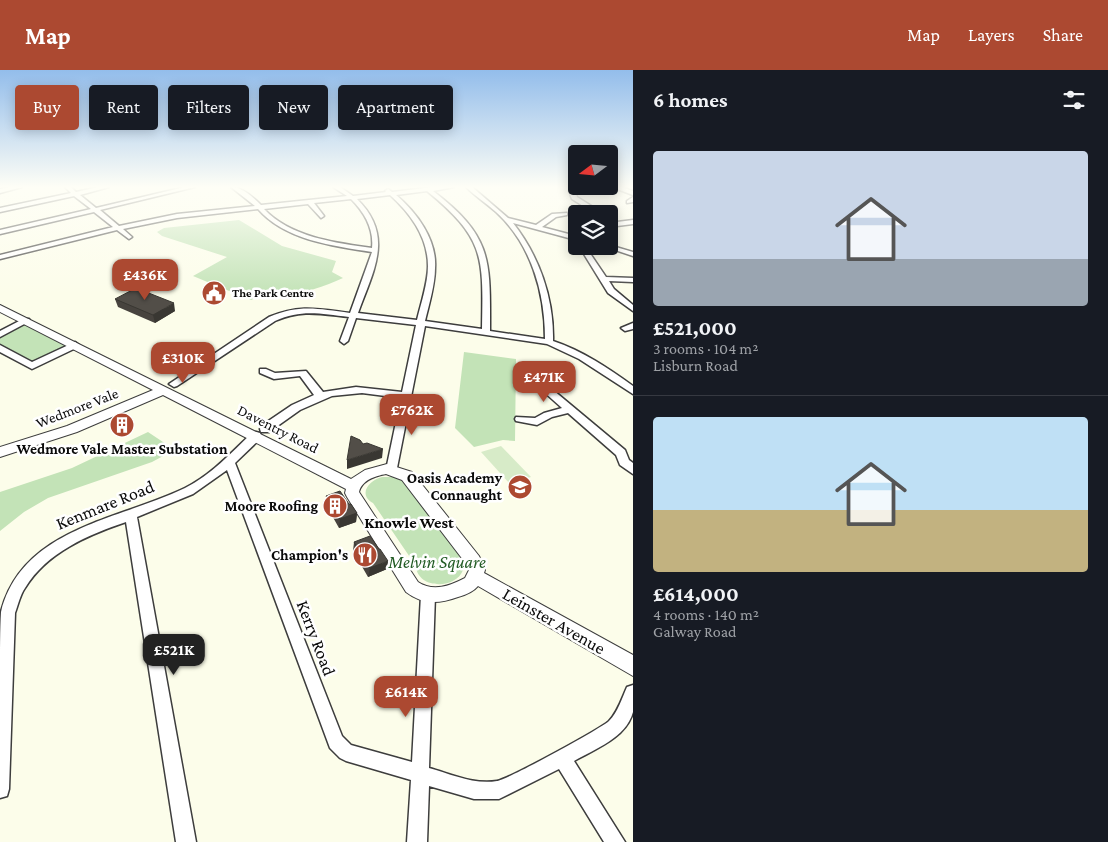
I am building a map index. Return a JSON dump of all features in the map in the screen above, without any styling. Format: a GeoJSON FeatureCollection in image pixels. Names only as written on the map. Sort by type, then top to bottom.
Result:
{"type":"FeatureCollection","features":[{"type":"Feature","properties":{"kind":"street"},"geometry":{"type":"LineString","coordinates":[[0,232],[39,223]]}},
{"type":"Feature","properties":{"kind":"street"},"geometry":{"type":"LineString","coordinates":[[113,223],[129,237]]}},
{"type":"Feature","properties":{"kind":"street"},"geometry":{"type":"LineString","coordinates":[[0,257],[144,223]]}},
{"type":"Feature","properties":{"kind":"street"},"geometry":{"type":"LineString","coordinates":[[278,223],[296,233],[337,245],[376,251]]}},
{"type":"Feature","properties":{"kind":"street"},"geometry":{"type":"LineString","coordinates":[[344,341],[376,251],[376,235],[372,223]]}},
{"type":"Feature","properties":{"kind":"street"},"geometry":{"type":"LineString","coordinates":[[392,470],[432,267],[427,237],[419,223]]}},
{"type":"Feature","properties":{"kind":"street"},"geometry":{"type":"LineString","coordinates":[[464,223],[482,254],[486,270],[486,332]]}},
{"type":"Feature","properties":{"kind":"street"},"geometry":{"type":"LineString","coordinates":[[510,223],[535,260],[543,284],[549,342]]}},
{"type":"Feature","properties":{"kind":"street"},"geometry":{"type":"LineString","coordinates":[[522,223],[568,236]]}},
{"type":"Feature","properties":{"kind":"street"},"geometry":{"type":"LineString","coordinates":[[536,227],[542,223]]}},
{"type":"Feature","properties":{"kind":"street"},"geometry":{"type":"LineString","coordinates":[[518,232],[550,231]]}},
{"type":"Feature","properties":{"kind":"street"},"geometry":{"type":"LineString","coordinates":[[618,250],[633,254]]}},
{"type":"Feature","properties":{"kind":"street"},"geometry":{"type":"LineString","coordinates":[[588,255],[615,295],[633,309]]}},
{"type":"Feature","properties":{"kind":"street"},"geometry":{"type":"LineString","coordinates":[[602,278],[633,280]]}},
{"type":"Feature","properties":{"kind":"street","name":"Daventry Road"},"geometry":{"type":"LineString","coordinates":[[0,308],[74,345],[169,387],[261,432],[353,486]]}},
{"type":"Feature","properties":{"kind":"street"},"geometry":{"type":"LineString","coordinates":[[169,387],[280,315],[306,310],[421,323],[549,342],[576,352],[633,391]]}},
{"type":"Feature","properties":{"kind":"street"},"geometry":{"type":"LineString","coordinates":[[0,334],[26,321]]}},
{"type":"Feature","properties":{"kind":"street"},"geometry":{"type":"LineString","coordinates":[[0,348],[32,366],[74,345]]}},
{"type":"Feature","properties":{"kind":"street"},"geometry":{"type":"LineString","coordinates":[[263,371],[274,376],[303,373],[321,396]]}},
{"type":"Feature","properties":{"kind":"street"},"geometry":{"type":"LineString","coordinates":[[522,379],[538,382],[591,428],[627,451],[624,462],[633,470]]}},
{"type":"Feature","properties":{"kind":"street"},"geometry":{"type":"LineString","coordinates":[[622,384],[633,380]]}},
{"type":"Feature","properties":{"kind":"street","name":"Wedmore Vale"},"geometry":{"type":"LineString","coordinates":[[0,452],[72,429],[169,387]]}},
{"type":"Feature","properties":{"kind":"street","name":"Kenmare Road"},"geometry":{"type":"LineString","coordinates":[[0,789],[8,618],[15,592],[34,566],[59,544],[131,516],[194,488],[229,462],[261,432],[290,409],[321,396],[357,390],[407,396]]}},
{"type":"Feature","properties":{"kind":"street"},"geometry":{"type":"LineString","coordinates":[[520,419],[537,422],[548,415],[569,409]]}},
{"type":"Feature","properties":{"kind":"street","name":"Kerry Road"},"geometry":{"type":"LineString","coordinates":[[229,462],[336,742],[343,750],[350,754],[474,790],[495,790],[506,787],[562,758],[617,725],[633,693]]}},
{"type":"Feature","properties":{"kind":"street"},"geometry":{"type":"LineString","coordinates":[[392,470],[410,479],[473,561],[476,576],[472,582],[442,595],[428,595],[412,586],[354,498],[353,486],[357,480],[378,471],[392,470]]}},
{"type":"Feature","properties":{"kind":"street"},"geometry":{"type":"LineString","coordinates":[[131,516],[186,842]]}},
{"type":"Feature","properties":{"kind":"street","name":"Leinster Avenue"},"geometry":{"type":"LineString","coordinates":[[476,576],[633,666]]}},
{"type":"Feature","properties":{"kind":"street"},"geometry":{"type":"LineString","coordinates":[[417,842],[428,595]]}},
{"type":"Feature","properties":{"kind":"street"},"geometry":{"type":"LineString","coordinates":[[562,758],[615,842]]}},
{"type":"Feature","properties":{"kind":"green space"},"geometry":{"type":"Polygon","coordinates":[[[211,223],[244,223],[282,246],[336,261],[332,272],[343,278],[306,292],[285,295],[266,293],[251,300],[193,276],[227,257],[162,236],[157,232],[164,228],[211,223]]]}},
{"type":"Feature","properties":{"kind":"green space"},"geometry":{"type":"Polygon","coordinates":[[[24,324],[68,346],[33,363],[0,345],[0,335],[24,324]]]}},
{"type":"Feature","properties":{"kind":"green space"},"geometry":{"type":"Polygon","coordinates":[[[464,352],[516,359],[515,441],[503,440],[474,447],[455,428],[464,352]]]}},
{"type":"Feature","properties":{"kind":"green space"},"geometry":{"type":"Polygon","coordinates":[[[148,432],[169,446],[165,455],[152,462],[48,498],[24,512],[0,531],[0,492],[72,468],[148,432]]]}},
{"type":"Feature","properties":{"kind":"green space"},"geometry":{"type":"Polygon","coordinates":[[[501,446],[531,477],[510,484],[481,452],[501,446]]]}},
{"type":"Feature","properties":{"kind":"green space","name":"Melvin Square"},"geometry":{"type":"Polygon","coordinates":[[[382,477],[394,477],[404,482],[459,554],[463,570],[459,577],[445,584],[437,584],[429,583],[418,574],[416,566],[373,503],[366,496],[367,488],[370,484],[382,477]]]}},
{"type":"Feature","properties":{"kind":"building"},"geometry":{"type":"Polygon","coordinates":[[[136,288],[174,303],[153,315],[115,299],[136,288]]]}},
{"type":"Feature","properties":{"kind":"building"},"geometry":{"type":"Polygon","coordinates":[[[122,414],[128,423],[120,427],[113,418],[122,414]]]}},
{"type":"Feature","properties":{"kind":"building"},"geometry":{"type":"Polygon","coordinates":[[[351,436],[360,440],[363,444],[367,443],[383,449],[347,460],[351,436]]]}},
{"type":"Feature","properties":{"kind":"building"},"geometry":{"type":"Polygon","coordinates":[[[340,491],[357,513],[340,519],[326,496],[340,491]]]}},
{"type":"Feature","properties":{"kind":"building"},"geometry":{"type":"Polygon","coordinates":[[[370,536],[388,561],[370,568],[354,542],[370,536]]]}},
{"type":"Feature","properties":{"kind":"place","name":"The Park Centre"},"geometry":{"type":"Point","coordinates":[214,293]}},
{"type":"Feature","properties":{"kind":"place","name":"Wedmore Vale Master Substation"},"geometry":{"type":"Point","coordinates":[122,425]}},
{"type":"Feature","properties":{"kind":"place","name":"Oasis Academy Connaught"},"geometry":{"type":"Point","coordinates":[520,487]}},
{"type":"Feature","properties":{"kind":"place","name":"Moore Roofing"},"geometry":{"type":"Point","coordinates":[335,506]}},
{"type":"Feature","properties":{"kind":"place","name":"Champion's"},"geometry":{"type":"Point","coordinates":[365,555]}},
{"type":"Feature","properties":{"kind":"district","name":"Knowle West"},"geometry":{"type":"Point","coordinates":[409,522]}}]}
